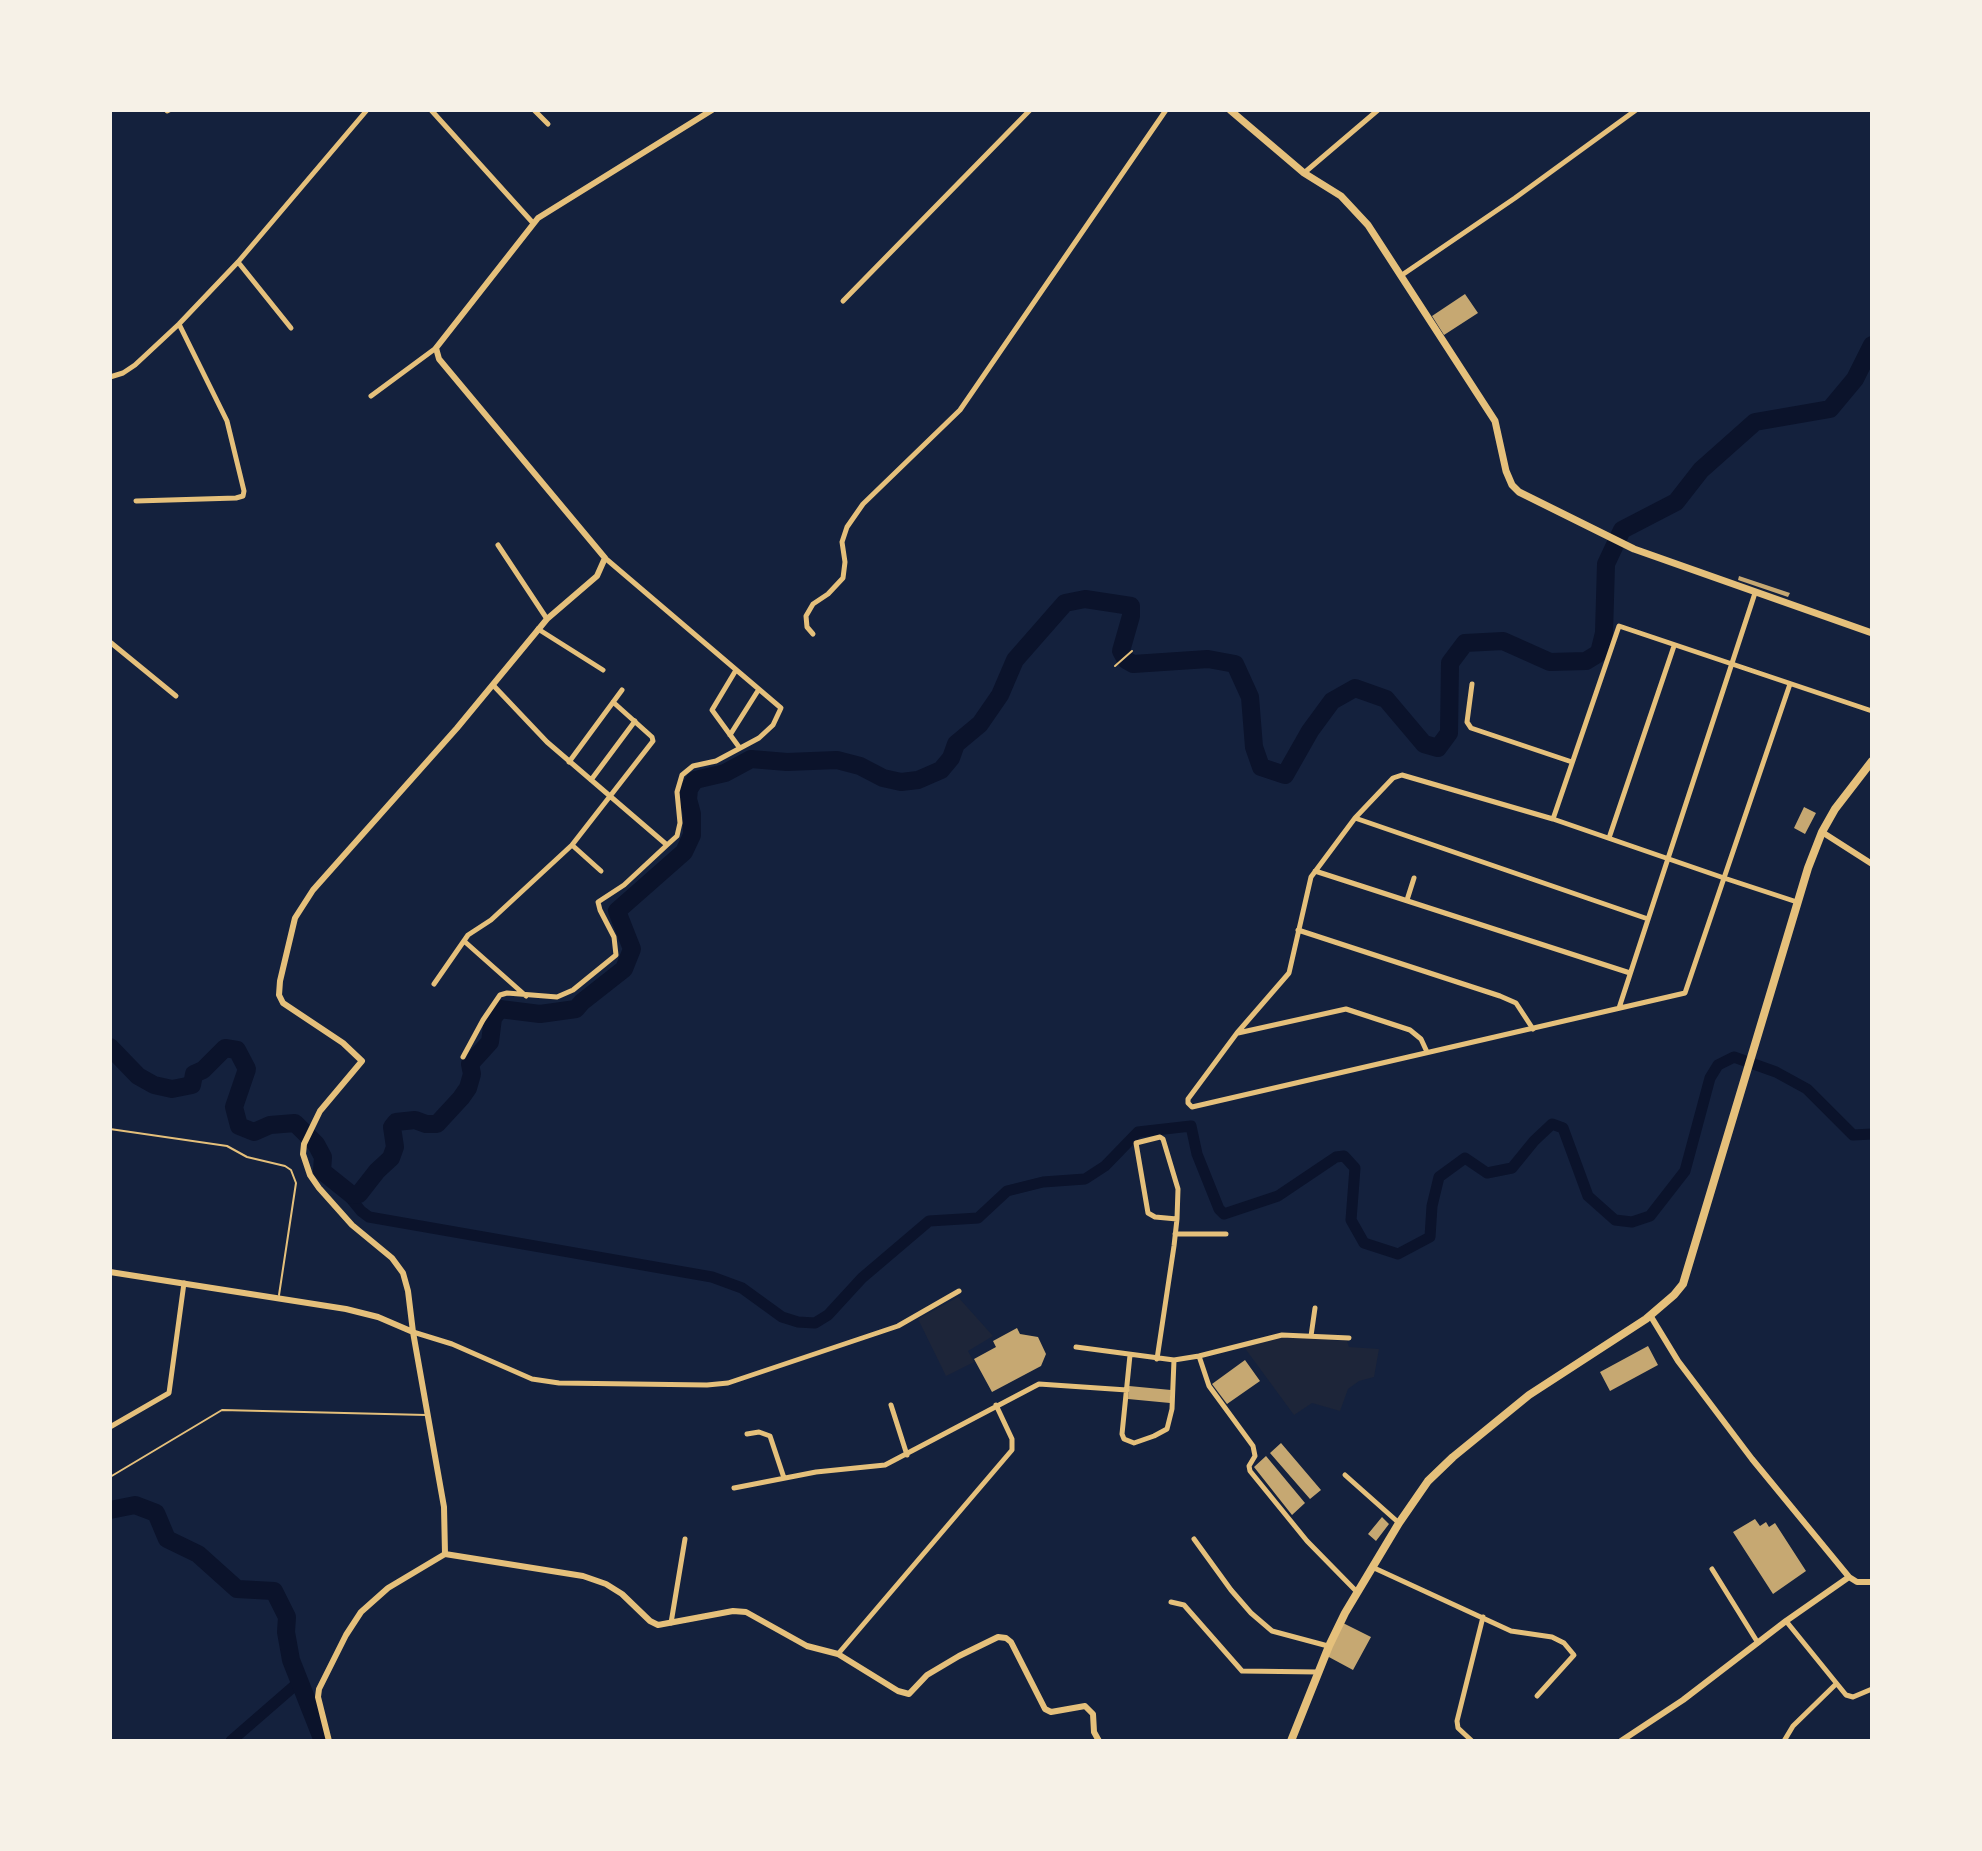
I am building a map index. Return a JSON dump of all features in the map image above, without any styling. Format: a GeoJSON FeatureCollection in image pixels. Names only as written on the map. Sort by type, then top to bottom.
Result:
{"type":"FeatureCollection","features":[{"type":"Feature","properties":{"kind":"main road"},"geometry":{"type":"LineString","coordinates":[[1230,110],[1304,173],[1341,196],[1358,214],[1402,275],[1495,421],[1512,485],[1527,498],[1634,549],[1872,633]]}},
{"type":"Feature","properties":{"kind":"main road"},"geometry":{"type":"LineString","coordinates":[[1291,1741],[1316,1672],[1357,1592],[1397,1522],[1428,1481],[1529,1395],[1652,1317],[1683,1284],[1822,832],[1835,809],[1872,761]]}},
{"type":"Feature","properties":{"kind":"street"},"geometry":{"type":"LineString","coordinates":[[110,377],[135,365],[179,324],[238,262],[367,110]]}},
{"type":"Feature","properties":{"kind":"street"},"geometry":{"type":"LineString","coordinates":[[431,110],[533,223]]}},
{"type":"Feature","properties":{"kind":"street"},"geometry":{"type":"LineString","coordinates":[[534,110],[548,124]]}},
{"type":"Feature","properties":{"kind":"street"},"geometry":{"type":"LineString","coordinates":[[371,396],[436,348],[533,223],[712,110]]}},
{"type":"Feature","properties":{"kind":"street"},"geometry":{"type":"LineString","coordinates":[[843,301],[1030,110]]}},
{"type":"Feature","properties":{"kind":"street"},"geometry":{"type":"LineString","coordinates":[[813,634],[807,627],[806,616],[813,604],[843,578],[845,562],[842,542],[847,527],[863,504],[960,410],[1166,110]]}},
{"type":"Feature","properties":{"kind":"street"},"geometry":{"type":"LineString","coordinates":[[1304,173],[1378,110]]}},
{"type":"Feature","properties":{"kind":"street"},"geometry":{"type":"LineString","coordinates":[[1402,275],[1636,110]]}},
{"type":"Feature","properties":{"kind":"street"},"geometry":{"type":"LineString","coordinates":[[238,262],[291,328]]}},
{"type":"Feature","properties":{"kind":"street"},"geometry":{"type":"LineString","coordinates":[[136,501],[243,496],[227,421],[179,324]]}},
{"type":"Feature","properties":{"kind":"street"},"geometry":{"type":"LineString","coordinates":[[436,348],[439,359],[605,558],[781,708],[767,733],[716,761],[693,766],[682,775],[677,792],[680,823],[677,836],[624,885],[598,902],[614,937],[616,955],[566,994],[557,997],[500,995],[463,1057]]}},
{"type":"Feature","properties":{"kind":"street"},"geometry":{"type":"LineString","coordinates":[[498,545],[547,619]]}},
{"type":"Feature","properties":{"kind":"street"},"geometry":{"type":"LineString","coordinates":[[445,1554],[444,1507],[403,1273],[392,1258],[352,1225],[319,1188],[310,1175],[303,1154],[304,1144],[320,1111],[362,1061],[343,1043],[283,1003],[279,995],[295,918],[313,890],[547,619],[597,576],[605,558]]}},
{"type":"Feature","properties":{"kind":"street"},"geometry":{"type":"LineString","coordinates":[[1618,1009],[1755,593]]}},
{"type":"Feature","properties":{"kind":"street"},"geometry":{"type":"LineString","coordinates":[[1553,819],[1619,626],[1872,711]]}},
{"type":"Feature","properties":{"kind":"street"},"geometry":{"type":"LineString","coordinates":[[538,629],[603,670]]}},
{"type":"Feature","properties":{"kind":"street"},"geometry":{"type":"LineString","coordinates":[[110,642],[176,696]]}},
{"type":"Feature","properties":{"kind":"street"},"geometry":{"type":"LineString","coordinates":[[1609,838],[1674,646]]}},
{"type":"Feature","properties":{"kind":"street"},"geometry":{"type":"LineString","coordinates":[[736,670],[712,710],[739,747]]}},
{"type":"Feature","properties":{"kind":"street"},"geometry":{"type":"LineString","coordinates":[[1472,684],[1467,722],[1471,728],[1572,762]]}},
{"type":"Feature","properties":{"kind":"street"},"geometry":{"type":"LineString","coordinates":[[1790,684],[1724,878],[1685,993],[1192,1107],[1188,1099],[1237,1033],[1289,973],[1308,883],[1315,871],[1355,818],[1393,778],[1402,775],[1553,819],[1724,878],[1798,902]]}},
{"type":"Feature","properties":{"kind":"street"},"geometry":{"type":"LineString","coordinates":[[493,685],[569,762],[667,845]]}},
{"type":"Feature","properties":{"kind":"street"},"geometry":{"type":"LineString","coordinates":[[730,735],[759,689]]}},
{"type":"Feature","properties":{"kind":"street"},"geometry":{"type":"LineString","coordinates":[[569,762],[622,690]]}},
{"type":"Feature","properties":{"kind":"street"},"geometry":{"type":"LineString","coordinates":[[434,984],[468,935],[491,920],[572,845],[653,741],[613,702]]}},
{"type":"Feature","properties":{"kind":"street"},"geometry":{"type":"LineString","coordinates":[[591,780],[635,721]]}},
{"type":"Feature","properties":{"kind":"street"},"geometry":{"type":"LineString","coordinates":[[1355,818],[1648,919]]}},
{"type":"Feature","properties":{"kind":"street"},"geometry":{"type":"LineString","coordinates":[[1822,832],[1872,864]]}},
{"type":"Feature","properties":{"kind":"street"},"geometry":{"type":"LineString","coordinates":[[572,845],[601,871]]}},
{"type":"Feature","properties":{"kind":"street"},"geometry":{"type":"LineString","coordinates":[[1315,871],[1630,973]]}},
{"type":"Feature","properties":{"kind":"street"},"geometry":{"type":"LineString","coordinates":[[1407,900],[1414,878]]}},
{"type":"Feature","properties":{"kind":"street"},"geometry":{"type":"LineString","coordinates":[[1298,930],[1500,996],[1516,1003],[1533,1029]]}},
{"type":"Feature","properties":{"kind":"street"},"geometry":{"type":"LineString","coordinates":[[464,941],[527,996]]}},
{"type":"Feature","properties":{"kind":"street"},"geometry":{"type":"LineString","coordinates":[[1237,1033],[1346,1009],[1410,1030],[1421,1039],[1427,1052]]}},
{"type":"Feature","properties":{"kind":"street"},"geometry":{"type":"LineString","coordinates":[[1157,1359],[1177,1219],[1178,1189],[1163,1139],[1160,1137],[1136,1143],[1148,1213],[1155,1217],[1177,1219]]}},
{"type":"Feature","properties":{"kind":"street"},"geometry":{"type":"LineString","coordinates":[[1175,1234],[1226,1234]]}},
{"type":"Feature","properties":{"kind":"street"},"geometry":{"type":"LineString","coordinates":[[110,1272],[363,1312],[452,1344],[532,1379],[630,1385],[728,1383],[898,1326],[959,1291]]}},
{"type":"Feature","properties":{"kind":"street"},"geometry":{"type":"LineString","coordinates":[[110,1427],[169,1393],[184,1283]]}},
{"type":"Feature","properties":{"kind":"street"},"geometry":{"type":"LineString","coordinates":[[1311,1336],[1315,1308]]}},
{"type":"Feature","properties":{"kind":"street"},"geometry":{"type":"LineString","coordinates":[[1652,1317],[1678,1361],[1752,1459],[1849,1577],[1857,1582],[1872,1582]]}},
{"type":"Feature","properties":{"kind":"street"},"geometry":{"type":"LineString","coordinates":[[1076,1347],[1174,1360],[1282,1335],[1349,1338]]}},
{"type":"Feature","properties":{"kind":"street"},"geometry":{"type":"LineString","coordinates":[[1130,1355],[1122,1434],[1124,1439],[1134,1443],[1167,1429],[1172,1409],[1174,1360]]}},
{"type":"Feature","properties":{"kind":"street"},"geometry":{"type":"LineString","coordinates":[[1199,1356],[1211,1390],[1253,1446],[1255,1456],[1249,1466],[1250,1471],[1307,1541],[1357,1592]]}},
{"type":"Feature","properties":{"kind":"street"},"geometry":{"type":"LineString","coordinates":[[734,1488],[816,1472],[873,1468],[907,1455],[1039,1384],[1127,1390]]}},
{"type":"Feature","properties":{"kind":"street"},"geometry":{"type":"LineString","coordinates":[[891,1405],[907,1455]]}},
{"type":"Feature","properties":{"kind":"street"},"geometry":{"type":"LineString","coordinates":[[838,1654],[1012,1450],[1012,1439],[996,1405]]}},
{"type":"Feature","properties":{"kind":"street"},"geometry":{"type":"LineString","coordinates":[[747,1434],[764,1433],[770,1436],[784,1478]]}},
{"type":"Feature","properties":{"kind":"street"},"geometry":{"type":"LineString","coordinates":[[1345,1475],[1397,1522]]}},
{"type":"Feature","properties":{"kind":"street"},"geometry":{"type":"LineString","coordinates":[[671,1624],[685,1539]]}},
{"type":"Feature","properties":{"kind":"street"},"geometry":{"type":"LineString","coordinates":[[1194,1539],[1231,1590],[1272,1631],[1329,1646]]}},
{"type":"Feature","properties":{"kind":"street"},"geometry":{"type":"LineString","coordinates":[[329,1741],[318,1697],[319,1689],[346,1635],[361,1612],[388,1588],[445,1554],[583,1576],[622,1594],[658,1625],[741,1610],[807,1646],[838,1654],[898,1691],[909,1694],[927,1675],[959,1656],[998,1637],[1006,1638],[1011,1642],[1045,1709],[1051,1712],[1085,1706],[1093,1714],[1094,1732],[1099,1741]]}},
{"type":"Feature","properties":{"kind":"street"},"geometry":{"type":"LineString","coordinates":[[1372,1567],[1511,1631],[1557,1639],[1574,1652],[1537,1696]]}},
{"type":"Feature","properties":{"kind":"street"},"geometry":{"type":"LineString","coordinates":[[1712,1569],[1758,1643]]}},
{"type":"Feature","properties":{"kind":"street"},"geometry":{"type":"LineString","coordinates":[[1621,1741],[1683,1700],[1849,1577]]}},
{"type":"Feature","properties":{"kind":"street"},"geometry":{"type":"LineString","coordinates":[[1171,1602],[1184,1605],[1242,1671],[1316,1672]]}},
{"type":"Feature","properties":{"kind":"street"},"geometry":{"type":"LineString","coordinates":[[1472,1741],[1458,1728],[1457,1721],[1483,1617]]}},
{"type":"Feature","properties":{"kind":"street"},"geometry":{"type":"LineString","coordinates":[[1786,1621],[1846,1695],[1853,1697],[1872,1689]]}},
{"type":"Feature","properties":{"kind":"street"},"geometry":{"type":"LineString","coordinates":[[1784,1741],[1793,1726],[1836,1684]]}},
{"type":"Feature","properties":{"kind":"lane"},"geometry":{"type":"LineString","coordinates":[[1115,666],[1132,651]]}},
{"type":"Feature","properties":{"kind":"lane"},"geometry":{"type":"LineString","coordinates":[[110,1129],[227,1146],[247,1157],[291,1170],[296,1183],[279,1298]]}},
{"type":"Feature","properties":{"kind":"lane"},"geometry":{"type":"LineString","coordinates":[[110,1477],[222,1410],[428,1415]]}},
{"type":"Feature","properties":{"kind":"shaded area"},"geometry":{"type":"Polygon","coordinates":[[[958,1297],[993,1336],[968,1351],[974,1362],[946,1376],[918,1319],[958,1297]]]}},
{"type":"Feature","properties":{"kind":"shaded area"},"geometry":{"type":"Polygon","coordinates":[[[1282,1337],[1347,1341],[1349,1347],[1379,1349],[1374,1377],[1359,1381],[1348,1389],[1340,1411],[1312,1403],[1294,1415],[1244,1347],[1282,1337]]]}},
{"type":"Feature","properties":{"kind":"building"},"geometry":{"type":"Polygon","coordinates":[[[1465,294],[1478,313],[1444,335],[1432,316],[1465,294]]]}},
{"type":"Feature","properties":{"kind":"building"},"geometry":{"type":"Polygon","coordinates":[[[1739,576],[1790,593],[1788,597],[1738,580],[1739,576]]]}},
{"type":"Feature","properties":{"kind":"building"},"geometry":{"type":"Polygon","coordinates":[[[1804,807],[1816,813],[1805,834],[1794,828],[1804,807]]]}},
{"type":"Feature","properties":{"kind":"building"},"geometry":{"type":"Polygon","coordinates":[[[1017,1328],[1020,1334],[1038,1337],[1046,1354],[1041,1366],[992,1392],[974,1359],[996,1347],[993,1341],[1017,1328]]]}},
{"type":"Feature","properties":{"kind":"building"},"geometry":{"type":"Polygon","coordinates":[[[1648,1346],[1658,1365],[1610,1391],[1600,1372],[1648,1346]]]}},
{"type":"Feature","properties":{"kind":"building"},"geometry":{"type":"Polygon","coordinates":[[[1245,1360],[1260,1381],[1227,1404],[1212,1384],[1245,1360]]]}},
{"type":"Feature","properties":{"kind":"building"},"geometry":{"type":"Polygon","coordinates":[[[1129,1386],[1171,1390],[1170,1403],[1128,1399],[1129,1386]]]}},
{"type":"Feature","properties":{"kind":"building"},"geometry":{"type":"Polygon","coordinates":[[[1281,1443],[1321,1490],[1310,1499],[1270,1453],[1281,1443]]]}},
{"type":"Feature","properties":{"kind":"building"},"geometry":{"type":"Polygon","coordinates":[[[1266,1456],[1305,1503],[1292,1515],[1254,1467],[1266,1456]]]}},
{"type":"Feature","properties":{"kind":"building"},"geometry":{"type":"Polygon","coordinates":[[[1382,1517],[1389,1524],[1376,1541],[1368,1534],[1382,1517]]]}},
{"type":"Feature","properties":{"kind":"building"},"geometry":{"type":"Polygon","coordinates":[[[1755,1519],[1760,1526],[1766,1522],[1769,1527],[1775,1523],[1806,1571],[1773,1594],[1733,1532],[1755,1519]]]}},
{"type":"Feature","properties":{"kind":"building"},"geometry":{"type":"Polygon","coordinates":[[[1343,1623],[1371,1637],[1353,1670],[1327,1656],[1343,1623]]]}},
{"type":"Feature","properties":{"kind":"waterway"},"geometry":{"type":"LineString","coordinates":[[110,1047],[138,1076],[154,1085],[172,1089],[192,1085],[194,1074],[203,1070],[225,1048],[237,1050],[247,1069],[234,1107],[239,1126],[254,1132],[270,1125],[295,1123],[316,1144],[323,1157],[322,1171],[352,1195],[359,1194],[391,1158],[395,1147],[392,1127],[396,1122],[415,1120],[437,1124],[461,1098],[472,1074],[470,1064],[490,1042],[493,1018],[500,1009],[540,1014],[576,1009],[624,969],[632,949],[617,911],[684,852],[692,835],[688,799],[689,789],[695,780],[725,773],[751,759],[787,762],[837,760],[901,782],[918,780],[941,770],[951,758],[956,744],[980,724],[1000,695],[1015,660],[1065,603],[1085,599],[1131,606],[1121,651],[1126,660],[1133,664],[1208,659],[1235,664],[1250,697],[1254,747],[1261,767],[1285,775],[1310,731],[1332,701],[1355,688],[1386,699],[1424,744],[1438,748],[1449,733],[1450,663],[1465,643],[1503,641],[1550,662],[1586,661],[1599,653],[1604,633],[1606,564],[1622,530],[1676,502],[1701,470],[1755,422],[1830,409],[1855,379],[1872,345]]}},
{"type":"Feature","properties":{"kind":"waterway"},"geometry":{"type":"LineString","coordinates":[[343,1189],[369,1217],[712,1277],[742,1288],[782,1317],[815,1323],[828,1315],[862,1278],[929,1221],[978,1218],[1007,1191],[1043,1182],[1085,1179],[1105,1166],[1138,1132],[1191,1126],[1197,1154],[1219,1209],[1224,1214],[1278,1196],[1336,1157],[1344,1156],[1355,1168],[1351,1220],[1364,1243],[1398,1254],[1430,1237],[1432,1206],[1439,1177],[1465,1158],[1487,1173],[1512,1168],[1552,1124],[1563,1128],[1588,1196],[1615,1220],[1632,1222],[1650,1216],[1685,1171],[1710,1078],[1718,1065],[1734,1057],[1776,1072],[1807,1089],[1853,1135],[1872,1134]]}},
{"type":"Feature","properties":{"kind":"waterway"},"geometry":{"type":"LineString","coordinates":[[110,1510],[135,1505],[156,1513],[167,1539],[198,1554],[237,1589],[274,1591],[287,1617],[291,1660],[323,1741]]}},
{"type":"Feature","properties":{"kind":"waterway"},"geometry":{"type":"LineString","coordinates":[[231,1741],[300,1681]]}}]}
